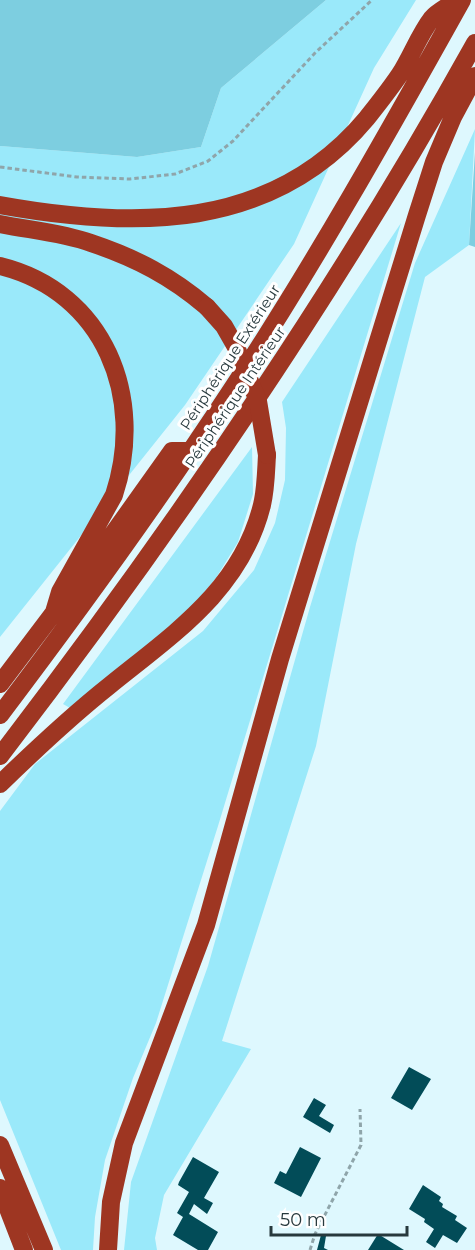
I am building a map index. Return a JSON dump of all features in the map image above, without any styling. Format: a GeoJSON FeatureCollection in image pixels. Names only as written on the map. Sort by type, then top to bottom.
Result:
{"type":"FeatureCollection","features":[{"type":"Feature","properties":{"kind":"highway"},"geometry":{"type":"LineString","coordinates":[[0,206],[52,215],[128,220],[167,218],[207,213],[270,192],[293,180],[345,141],[367,118],[400,74],[432,17],[460,0]]}},
{"type":"Feature","properties":{"kind":"highway","name":"Périphérique Extérieur"},"geometry":{"type":"LineString","coordinates":[[0,716],[75,616],[190,451],[274,324],[369,167],[460,0]]}},
{"type":"Feature","properties":{"kind":"highway","name":"Périphérique Intérieur"},"geometry":{"type":"LineString","coordinates":[[0,756],[100,625],[292,347],[395,183],[475,43]]}},
{"type":"Feature","properties":{"kind":"highway"},"geometry":{"type":"LineString","coordinates":[[108,1250],[111,1202],[124,1143],[206,925],[280,659],[434,162],[453,117],[475,76]]}},
{"type":"Feature","properties":{"kind":"highway"},"geometry":{"type":"LineString","coordinates":[[0,224],[90,242],[155,270],[182,286],[207,307],[224,326],[236,346],[258,401],[267,454],[262,504],[255,528],[236,566],[213,597],[175,633],[43,741],[0,784]]}},
{"type":"Feature","properties":{"kind":"highway"},"geometry":{"type":"LineString","coordinates":[[0,266],[34,278],[75,307],[102,341],[120,381],[124,404],[125,444],[120,479],[114,495],[60,592],[54,612]]}},
{"type":"Feature","properties":{"kind":"highway"},"geometry":{"type":"LineString","coordinates":[[0,684],[105,545],[172,451],[190,451]]}},
{"type":"Feature","properties":{"kind":"highway"},"geometry":{"type":"LineString","coordinates":[[0,1145],[44,1250]]}},
{"type":"Feature","properties":{"kind":"highway"},"geometry":{"type":"LineString","coordinates":[[0,1188],[24,1250]]}},
{"type":"Feature","properties":{"kind":"highway"},"geometry":{"type":"LineString","coordinates":[[0,1209],[18,1250]]}},
{"type":"Feature","properties":{"kind":"path"},"geometry":{"type":"LineString","coordinates":[[0,167],[77,177],[130,179],[175,174],[208,161],[233,141],[315,53],[372,0]]}},
{"type":"Feature","properties":{"kind":"path"},"geometry":{"type":"LineString","coordinates":[[310,1250],[315,1234],[361,1145],[360,1109]]}},
{"type":"Feature","properties":{"kind":"shaded area"},"geometry":{"type":"Polygon","coordinates":[[[0,0],[326,0],[221,88],[201,147],[137,157],[0,146],[0,0]]]}},
{"type":"Feature","properties":{"kind":"shaded area"},"geometry":{"type":"Polygon","coordinates":[[[326,0],[416,0],[374,68],[294,244],[185,405],[0,637],[0,146],[137,157],[201,147],[221,88],[326,0]]]}},
{"type":"Feature","properties":{"kind":"shaded area"},"geometry":{"type":"Polygon","coordinates":[[[475,129],[469,245],[425,277],[356,544],[316,746],[222,1041],[251,1049],[164,1195],[155,1238],[157,1250],[124,1250],[131,1182],[208,966],[310,607],[415,263],[475,129]]]}},
{"type":"Feature","properties":{"kind":"shaded area"},"geometry":{"type":"Polygon","coordinates":[[[475,152],[475,247],[469,245],[475,152]]]}},
{"type":"Feature","properties":{"kind":"shaded area"},"geometry":{"type":"Polygon","coordinates":[[[401,223],[156,1023],[133,1078],[105,1160],[95,1217],[93,1250],[61,1250],[0,1100],[0,811],[35,764],[203,631],[254,570],[275,523],[285,480],[286,428],[282,402],[401,223]]]}},
{"type":"Feature","properties":{"kind":"shaded area"},"geometry":{"type":"Polygon","coordinates":[[[252,447],[253,494],[238,542],[216,578],[190,610],[70,708],[63,704],[252,447]]]}},
{"type":"Feature","properties":{"kind":"building"},"geometry":{"type":"Polygon","coordinates":[[[409,1067],[431,1079],[412,1110],[391,1098],[409,1067]]]}},
{"type":"Feature","properties":{"kind":"building"},"geometry":{"type":"Polygon","coordinates":[[[314,1098],[326,1105],[319,1116],[334,1125],[330,1133],[303,1117],[314,1098]]]}},
{"type":"Feature","properties":{"kind":"building"},"geometry":{"type":"Polygon","coordinates":[[[300,1147],[321,1158],[301,1197],[274,1183],[280,1171],[286,1174],[300,1147]]]}},
{"type":"Feature","properties":{"kind":"building"},"geometry":{"type":"Polygon","coordinates":[[[193,1157],[219,1172],[204,1198],[213,1203],[207,1214],[194,1204],[189,1214],[218,1232],[208,1250],[198,1250],[173,1235],[183,1217],[177,1213],[189,1192],[178,1185],[193,1157]]]}},
{"type":"Feature","properties":{"kind":"building"},"geometry":{"type":"Polygon","coordinates":[[[423,1185],[441,1197],[439,1201],[443,1204],[442,1207],[457,1216],[455,1220],[467,1228],[457,1243],[443,1235],[435,1248],[426,1242],[434,1229],[424,1222],[425,1219],[409,1209],[423,1185]]]}},
{"type":"Feature","properties":{"kind":"building"},"geometry":{"type":"Polygon","coordinates":[[[378,1234],[404,1250],[368,1250],[378,1234]]]}},
{"type":"Feature","properties":{"kind":"building"},"geometry":{"type":"Polygon","coordinates":[[[321,1235],[326,1236],[324,1248],[328,1250],[317,1250],[321,1235]]]}}]}
